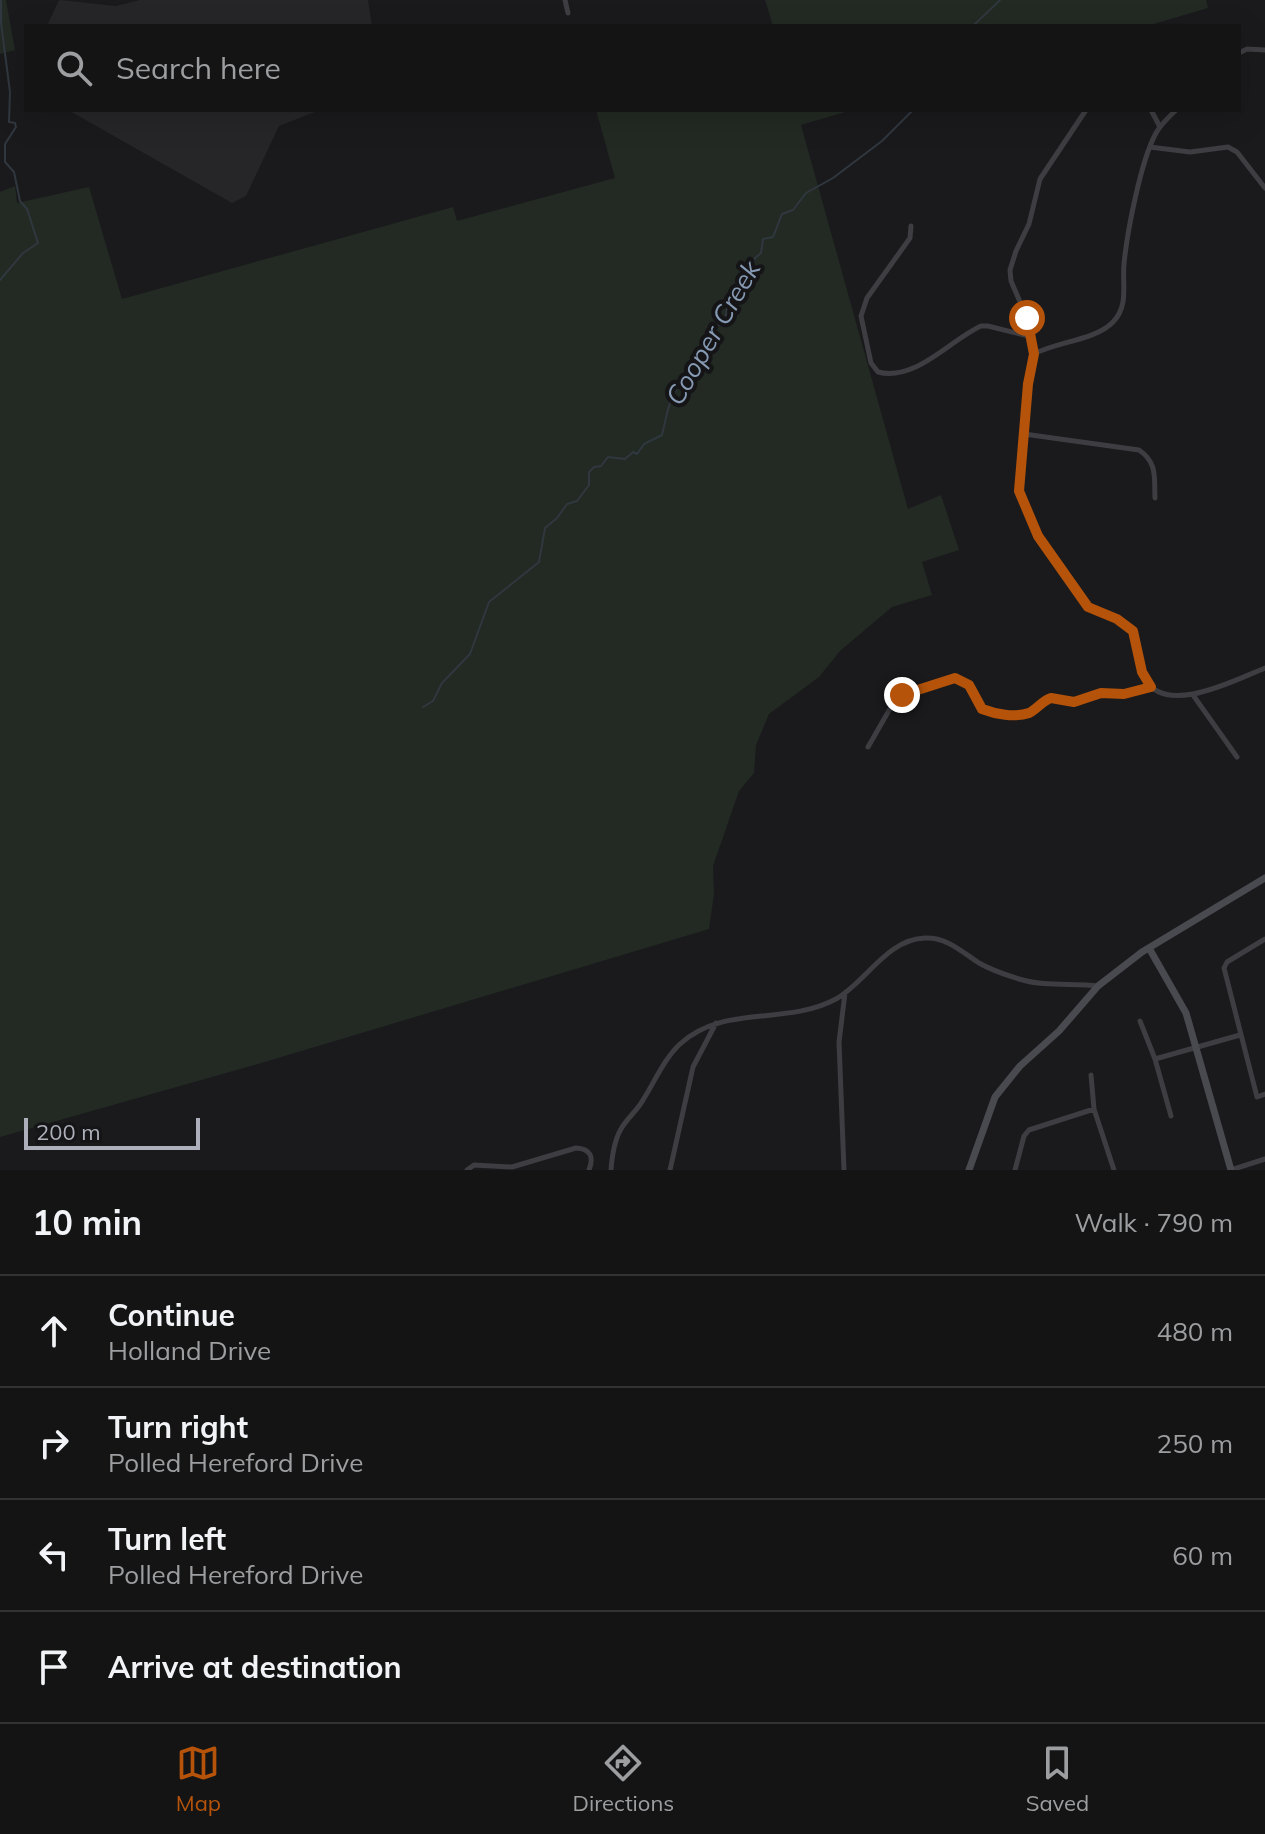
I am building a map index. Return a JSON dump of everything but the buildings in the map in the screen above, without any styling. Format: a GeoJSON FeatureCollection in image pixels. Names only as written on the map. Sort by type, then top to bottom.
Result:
{"type":"FeatureCollection","features":[{"type":"Feature","properties":{"kind":"street"},"geometry":{"type":"LineString","coordinates":[[565,0],[568,13]]}},
{"type":"Feature","properties":{"kind":"street"},"geometry":{"type":"LineString","coordinates":[[1241,52],[1247,49],[1265,50]]}},
{"type":"Feature","properties":{"kind":"street"},"geometry":{"type":"LineString","coordinates":[[1085,112],[1040,179],[1029,224],[1010,270],[1011,281],[1032,337],[1034,354],[1028,384],[1019,491],[1030,523],[1088,607],[1117,619],[1133,631],[1142,672],[1151,687],[1165,695],[1193,695],[1265,668]]}},
{"type":"Feature","properties":{"kind":"street"},"geometry":{"type":"LineString","coordinates":[[1152,112],[1160,127]]}},
{"type":"Feature","properties":{"kind":"street"},"geometry":{"type":"LineString","coordinates":[[1034,354],[1106,327],[1120,313],[1124,297],[1127,239],[1150,147],[1160,127],[1174,112]]}},
{"type":"Feature","properties":{"kind":"street"},"geometry":{"type":"LineString","coordinates":[[1150,147],[1190,152],[1228,147],[1237,152],[1265,188]]}},
{"type":"Feature","properties":{"kind":"street"},"geometry":{"type":"LineString","coordinates":[[911,226],[910,238],[867,298],[861,316],[871,363],[878,372],[895,373],[917,366],[981,326],[1032,337]]}},
{"type":"Feature","properties":{"kind":"street"},"geometry":{"type":"LineString","coordinates":[[1024,434],[1139,450],[1150,459],[1154,468],[1155,498]]}},
{"type":"Feature","properties":{"kind":"street"},"geometry":{"type":"LineString","coordinates":[[868,747],[895,700],[955,678],[969,685],[982,709],[1018,715],[1032,711],[1051,698],[1074,702],[1101,693],[1124,694],[1151,687]]}},
{"type":"Feature","properties":{"kind":"street"},"geometry":{"type":"LineString","coordinates":[[1193,695],[1237,757]]}},
{"type":"Feature","properties":{"kind":"street"},"geometry":{"type":"LineString","coordinates":[[969,1170],[995,1097],[1020,1066],[1073,1017],[1098,986],[1149,948],[1265,878]]}},
{"type":"Feature","properties":{"kind":"street"},"geometry":{"type":"LineString","coordinates":[[611,1170],[620,1129],[641,1105],[666,1061],[696,1031],[717,1023],[794,1012],[834,1000],[892,951],[914,940],[927,937],[950,943],[980,963],[1021,980],[1061,986],[1098,986]]}},
{"type":"Feature","properties":{"kind":"street"},"geometry":{"type":"LineString","coordinates":[[1265,939],[1227,962],[1224,968],[1257,1097],[1265,1094]]}},
{"type":"Feature","properties":{"kind":"street"},"geometry":{"type":"LineString","coordinates":[[1149,948],[1186,1013],[1231,1170],[1265,1159]]}},
{"type":"Feature","properties":{"kind":"street"},"geometry":{"type":"LineString","coordinates":[[844,1170],[839,1042],[846,992]]}},
{"type":"Feature","properties":{"kind":"street"},"geometry":{"type":"LineString","coordinates":[[1140,1021],[1155,1059],[1171,1116]]}},
{"type":"Feature","properties":{"kind":"street"},"geometry":{"type":"LineString","coordinates":[[670,1170],[693,1067],[717,1023]]}},
{"type":"Feature","properties":{"kind":"street"},"geometry":{"type":"LineString","coordinates":[[1155,1059],[1240,1035]]}},
{"type":"Feature","properties":{"kind":"street"},"geometry":{"type":"LineString","coordinates":[[1091,1075],[1094,1109],[1114,1170]]}},
{"type":"Feature","properties":{"kind":"street"},"geometry":{"type":"LineString","coordinates":[[1015,1170],[1024,1136],[1029,1130],[1094,1109]]}},
{"type":"Feature","properties":{"kind":"street"},"geometry":{"type":"LineString","coordinates":[[467,1170],[474,1165],[512,1167],[576,1148],[590,1153],[592,1161],[589,1170]]}},
{"type":"Feature","properties":{"kind":"shaded area"},"geometry":{"type":"Polygon","coordinates":[[[0,0],[6,0],[15,50],[0,54],[0,0]]]}},
{"type":"Feature","properties":{"kind":"shaded area"},"geometry":{"type":"Polygon","coordinates":[[[59,0],[116,6],[140,0],[368,0],[372,24],[48,24],[59,0]]]}},
{"type":"Feature","properties":{"kind":"shaded area"},"geometry":{"type":"Polygon","coordinates":[[[765,0],[1206,0],[1208,8],[1154,24],[772,24],[765,0]]]}},
{"type":"Feature","properties":{"kind":"shaded area"},"geometry":{"type":"Polygon","coordinates":[[[72,112],[315,112],[279,126],[246,196],[232,203],[72,112]]]}},
{"type":"Feature","properties":{"kind":"shaded area"},"geometry":{"type":"Polygon","coordinates":[[[597,112],[845,112],[801,125],[908,509],[941,495],[959,550],[922,562],[932,595],[892,607],[840,651],[819,677],[769,714],[756,745],[754,773],[739,791],[713,866],[714,894],[709,929],[258,1064],[0,1137],[0,192],[15,186],[17,203],[89,187],[122,299],[453,207],[457,221],[615,178],[597,112]]]}},
{"type":"Feature","properties":{"kind":"waterway"},"geometry":{"type":"LineString","coordinates":[[0,280],[23,253],[38,243],[27,209],[20,201],[14,172],[5,162],[5,144],[16,127],[15,123],[9,122],[10,92],[1,0]]}},
{"type":"Feature","properties":{"kind":"waterway","name":"Cooper Creek"},"geometry":{"type":"LineString","coordinates":[[975,24],[1000,0]]}},
{"type":"Feature","properties":{"kind":"waterway","name":"Cooper Creek"},"geometry":{"type":"LineString","coordinates":[[423,707],[433,701],[442,683],[470,654],[489,602],[539,562],[545,528],[567,504],[577,501],[589,485],[589,472],[601,466],[608,457],[625,459],[633,452],[637,454],[644,444],[662,435],[675,392],[698,367],[713,329],[725,323],[728,300],[747,283],[754,259],[761,253],[763,239],[773,237],[782,214],[793,210],[806,193],[833,178],[882,141],[911,112]]}},
{"type":"Feature","properties":{"kind":"route"},"geometry":{"type":"LineString","coordinates":[[902,695],[955,678],[969,685],[982,709],[1018,715],[1032,711],[1046,699],[1057,697],[1074,702],[1101,693],[1117,695],[1151,687],[1142,672],[1136,637],[1129,625],[1088,607],[1038,536],[1023,504],[1019,491],[1028,384],[1034,354],[1027,318]]}}]}
